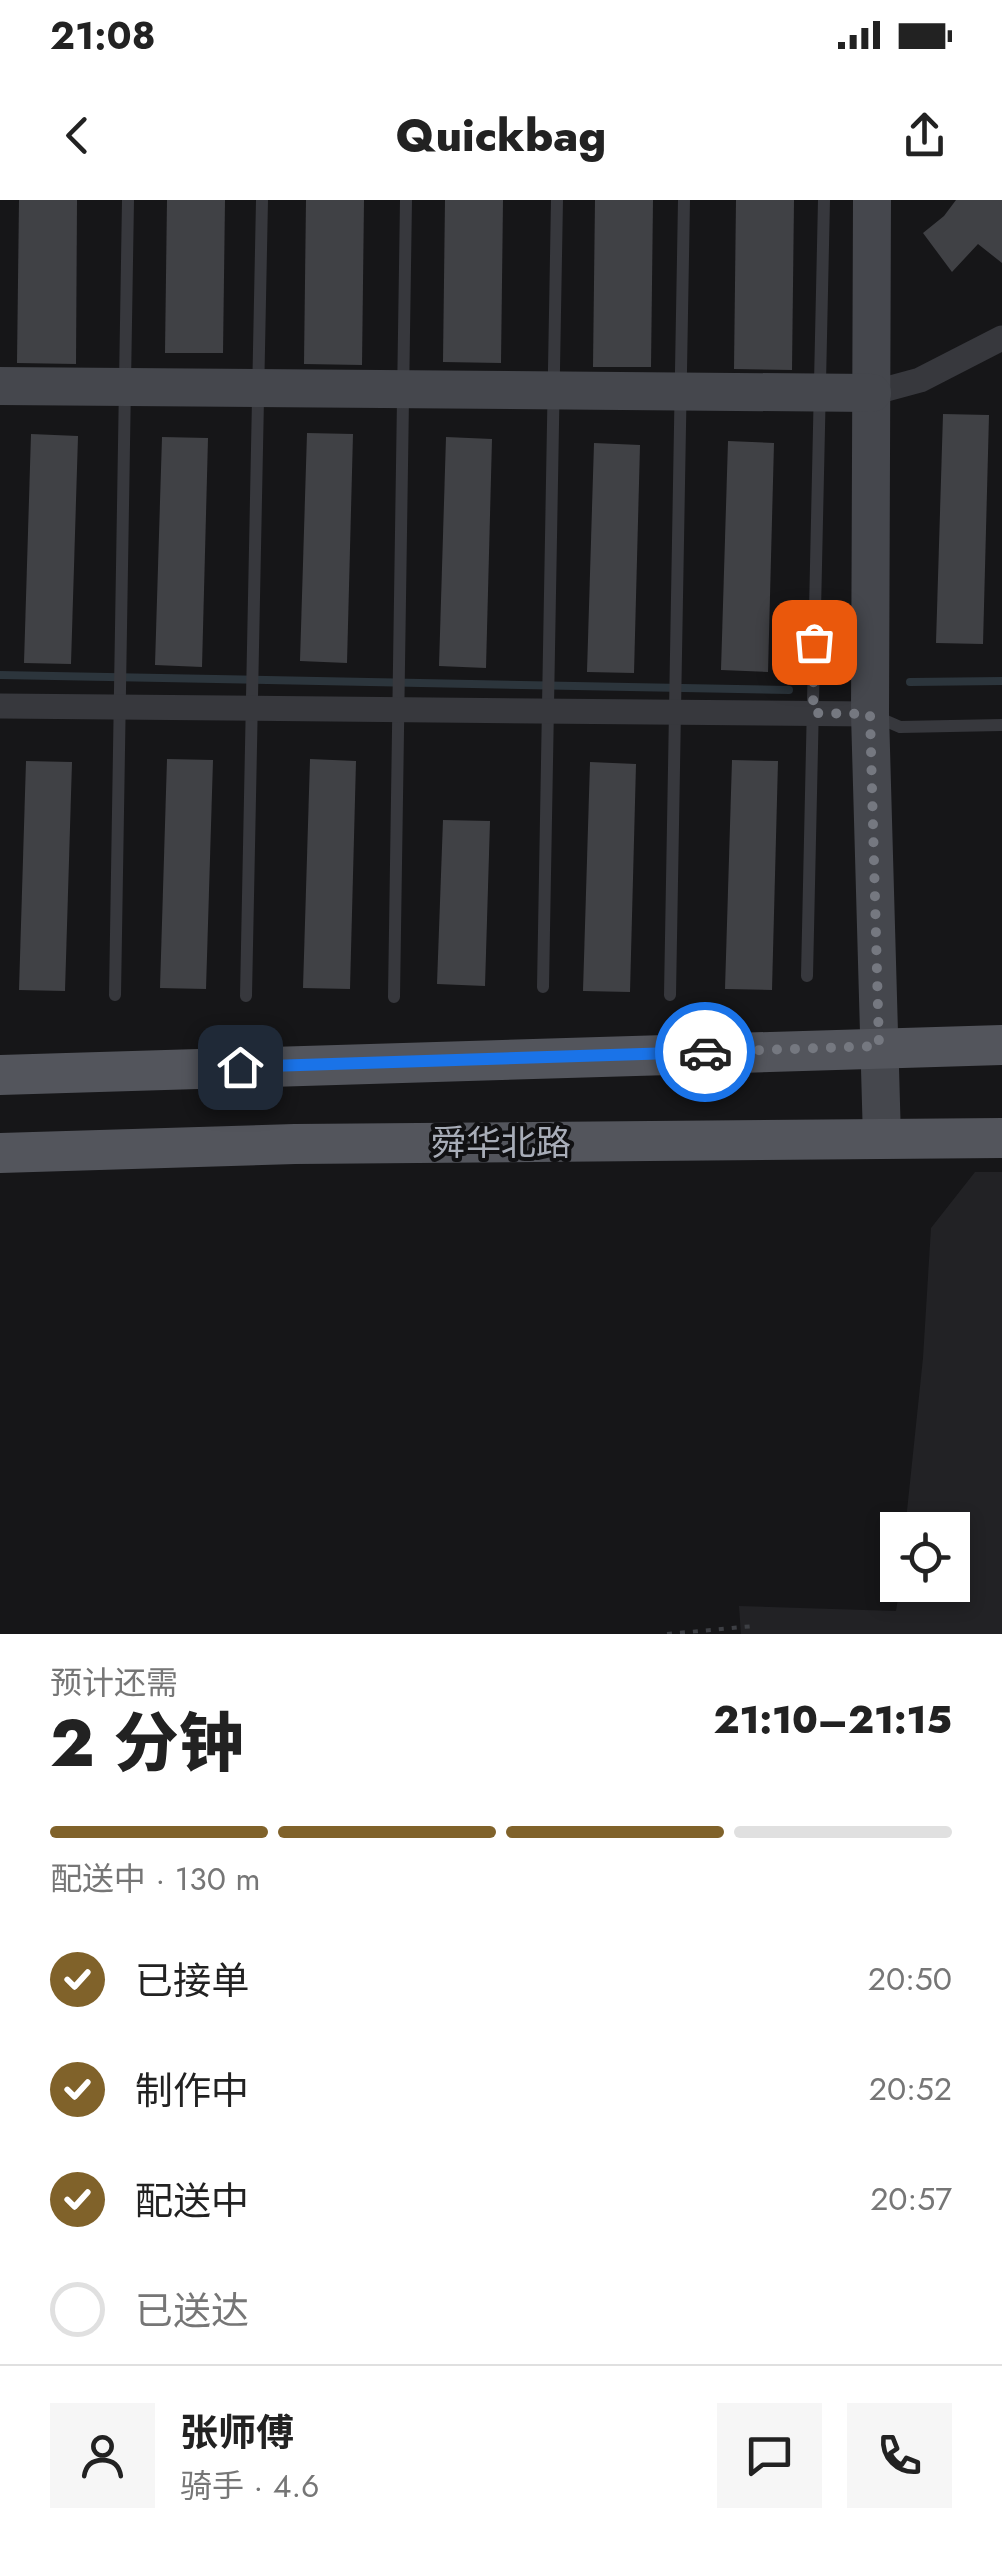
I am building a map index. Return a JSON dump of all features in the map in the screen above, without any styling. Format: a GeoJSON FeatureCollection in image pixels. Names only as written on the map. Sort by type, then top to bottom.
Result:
{"type":"FeatureCollection","features":[{"type":"Feature","properties":{"kind":"main road"},"geometry":{"type":"LineString","coordinates":[[0,1075],[1002,1045]]}},
{"type":"Feature","properties":{"kind":"main road","name":"舜华北路"},"geometry":{"type":"LineString","coordinates":[[0,1153],[296,1144],[1002,1138]]}},
{"type":"Feature","properties":{"kind":"street"},"geometry":{"type":"LineString","coordinates":[[872,200],[870,714],[882,1139]]}},
{"type":"Feature","properties":{"kind":"street"},"geometry":{"type":"LineString","coordinates":[[0,386],[872,393],[920,380],[1002,338]]}},
{"type":"Feature","properties":{"kind":"street"},"geometry":{"type":"LineString","coordinates":[[0,706],[120,698],[675,706],[870,714]]}},
{"type":"Feature","properties":{"kind":"lane"},"geometry":{"type":"LineString","coordinates":[[114,996],[128,200]]}},
{"type":"Feature","properties":{"kind":"lane"},"geometry":{"type":"LineString","coordinates":[[246,996],[262,200]]}},
{"type":"Feature","properties":{"kind":"lane"},"geometry":{"type":"LineString","coordinates":[[394,997],[406,200]]}},
{"type":"Feature","properties":{"kind":"lane"},"geometry":{"type":"LineString","coordinates":[[544,987],[557,200]]}},
{"type":"Feature","properties":{"kind":"lane"},"geometry":{"type":"LineString","coordinates":[[670,995],[684,200]]}},
{"type":"Feature","properties":{"kind":"lane"},"geometry":{"type":"LineString","coordinates":[[807,976],[824,200]]}},
{"type":"Feature","properties":{"kind":"lane"},"geometry":{"type":"LineString","coordinates":[[870,714],[900,727],[1002,725]]}},
{"type":"Feature","properties":{"kind":"path"},"geometry":{"type":"LineString","coordinates":[[667,1634],[754,1626]]}},
{"type":"Feature","properties":{"kind":"shaded area"},"geometry":{"type":"Polygon","coordinates":[[[975,1172],[1002,1172],[1002,1634],[741,1634],[739,1606],[896,1611],[897,1602],[970,1602],[970,1512],[907,1512],[923,1358],[931,1228],[975,1172]]]}},
{"type":"Feature","properties":{"kind":"building"},"geometry":{"type":"Polygon","coordinates":[[[19,200],[77,200],[76,364],[17,363],[19,200]]]}},
{"type":"Feature","properties":{"kind":"building"},"geometry":{"type":"Polygon","coordinates":[[[167,200],[225,200],[223,353],[165,353],[167,200]]]}},
{"type":"Feature","properties":{"kind":"building"},"geometry":{"type":"Polygon","coordinates":[[[306,200],[364,200],[362,365],[304,364],[306,200]]]}},
{"type":"Feature","properties":{"kind":"building"},"geometry":{"type":"Polygon","coordinates":[[[445,200],[503,200],[501,363],[443,362],[445,200]]]}},
{"type":"Feature","properties":{"kind":"building"},"geometry":{"type":"Polygon","coordinates":[[[595,200],[653,200],[651,367],[593,367],[595,200]]]}},
{"type":"Feature","properties":{"kind":"building"},"geometry":{"type":"Polygon","coordinates":[[[736,200],[794,200],[792,370],[734,369],[736,200]]]}},
{"type":"Feature","properties":{"kind":"building"},"geometry":{"type":"Polygon","coordinates":[[[956,200],[1002,200],[1002,263],[978,244],[952,272],[923,233],[956,200]]]}},
{"type":"Feature","properties":{"kind":"building"},"geometry":{"type":"Polygon","coordinates":[[[943,414],[989,415],[983,644],[936,643],[943,414]]]}},
{"type":"Feature","properties":{"kind":"building"},"geometry":{"type":"Polygon","coordinates":[[[307,433],[353,434],[347,663],[300,661],[307,433]]]}},
{"type":"Feature","properties":{"kind":"building"},"geometry":{"type":"Polygon","coordinates":[[[31,434],[78,436],[71,664],[24,663],[31,434]]]}},
{"type":"Feature","properties":{"kind":"building"},"geometry":{"type":"Polygon","coordinates":[[[162,437],[208,438],[202,667],[155,665],[162,437]]]}},
{"type":"Feature","properties":{"kind":"building"},"geometry":{"type":"Polygon","coordinates":[[[446,437],[492,439],[486,668],[439,666],[446,437]]]}},
{"type":"Feature","properties":{"kind":"building"},"geometry":{"type":"Polygon","coordinates":[[[728,441],[774,443],[768,672],[721,670],[728,441]]]}},
{"type":"Feature","properties":{"kind":"building"},"geometry":{"type":"Polygon","coordinates":[[[594,443],[640,445],[634,673],[587,672],[594,443]]]}},
{"type":"Feature","properties":{"kind":"building"},"geometry":{"type":"Polygon","coordinates":[[[167,759],[213,760],[206,989],[160,988],[167,759]]]}},
{"type":"Feature","properties":{"kind":"building"},"geometry":{"type":"Polygon","coordinates":[[[310,759],[356,761],[350,989],[303,988],[310,759]]]}},
{"type":"Feature","properties":{"kind":"building"},"geometry":{"type":"Polygon","coordinates":[[[732,760],[778,761],[772,990],[725,989],[732,760]]]}},
{"type":"Feature","properties":{"kind":"building"},"geometry":{"type":"Polygon","coordinates":[[[26,761],[72,762],[65,991],[19,990],[26,761]]]}},
{"type":"Feature","properties":{"kind":"building"},"geometry":{"type":"Polygon","coordinates":[[[590,762],[636,764],[630,992],[583,991],[590,762]]]}},
{"type":"Feature","properties":{"kind":"building"},"geometry":{"type":"Polygon","coordinates":[[[443,820],[490,821],[485,986],[437,984],[443,820]]]}},
{"type":"Feature","properties":{"kind":"waterway"},"geometry":{"type":"LineString","coordinates":[[0,675],[789,690]]}},
{"type":"Feature","properties":{"kind":"waterway"},"geometry":{"type":"LineString","coordinates":[[910,682],[1002,681]]}},
{"type":"Feature","properties":{"kind":"way so far"},"geometry":{"type":"LineString","coordinates":[[705,1052],[879,1046],[870,714],[813,713],[814,642]]}},
{"type":"Feature","properties":{"kind":"route"},"geometry":{"type":"LineString","coordinates":[[240,1067],[705,1052]]}}]}
